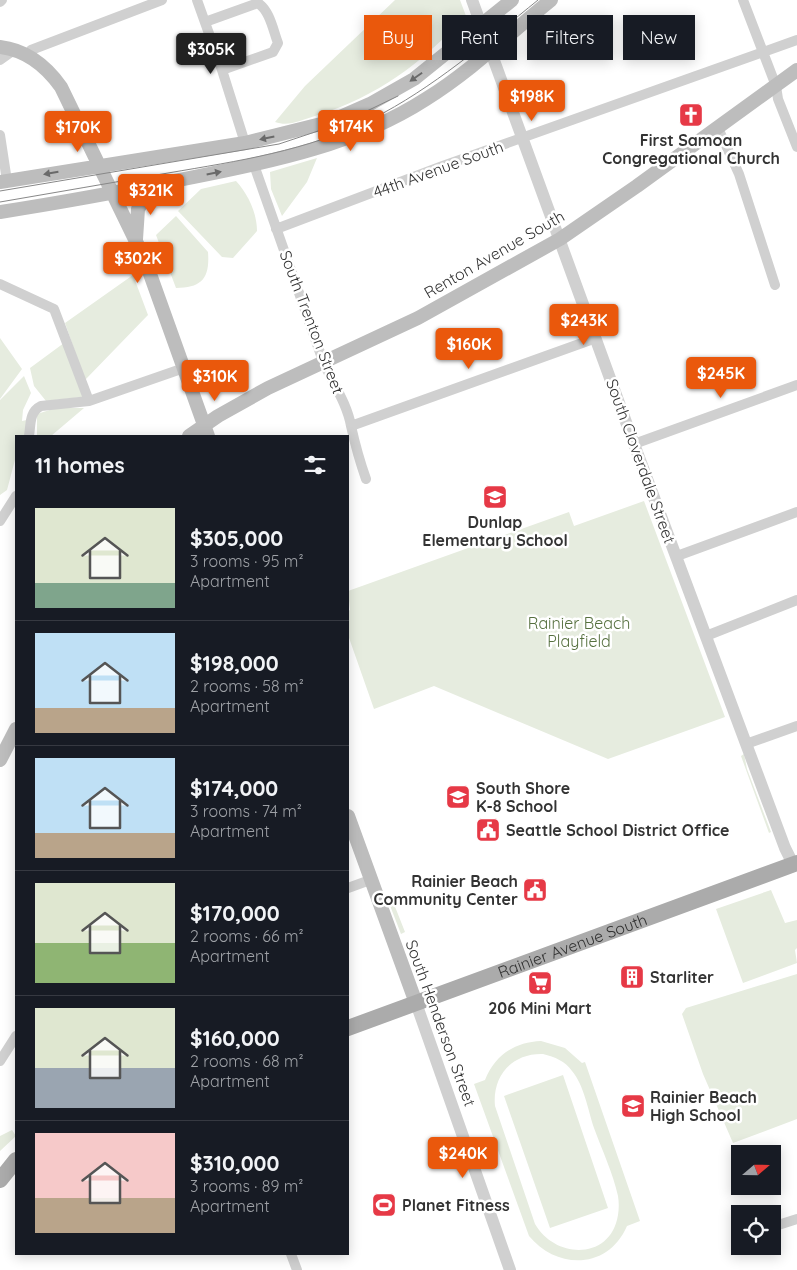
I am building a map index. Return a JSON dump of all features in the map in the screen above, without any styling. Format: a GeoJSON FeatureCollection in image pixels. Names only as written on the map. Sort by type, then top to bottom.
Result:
{"type":"FeatureCollection","features":[{"type":"Feature","properties":{"kind":"main road"},"geometry":{"type":"LineString","coordinates":[[493,15],[512,0]]}},
{"type":"Feature","properties":{"kind":"main road"},"geometry":{"type":"LineString","coordinates":[[517,28],[551,0]]}},
{"type":"Feature","properties":{"kind":"main road"},"geometry":{"type":"LineString","coordinates":[[0,47],[21,53],[49,71],[61,87],[136,240],[206,431]]}},
{"type":"Feature","properties":{"kind":"main road"},"geometry":{"type":"LineString","coordinates":[[4,181],[245,143],[329,122],[370,104],[414,79],[442,56]]}},
{"type":"Feature","properties":{"kind":"main road"},"geometry":{"type":"LineString","coordinates":[[0,212],[152,187],[306,152],[344,139],[390,119],[444,87],[478,60]]}},
{"type":"Feature","properties":{"kind":"main road","name":"Renton Avenue South"},"geometry":{"type":"LineString","coordinates":[[192,435],[206,431],[268,388],[418,318],[560,239],[797,70]]}},
{"type":"Feature","properties":{"kind":"main road"},"geometry":{"type":"LineString","coordinates":[[136,240],[138,209],[152,187]]}},
{"type":"Feature","properties":{"kind":"main road"},"geometry":{"type":"LineString","coordinates":[[0,760],[15,731]]}},
{"type":"Feature","properties":{"kind":"main road","name":"South Henderson Street"},"geometry":{"type":"LineString","coordinates":[[349,819],[416,1003]]}},
{"type":"Feature","properties":{"kind":"main road","name":"Rainier Avenue South"},"geometry":{"type":"LineString","coordinates":[[349,1028],[796,864]]}},
{"type":"Feature","properties":{"kind":"main road"},"geometry":{"type":"LineString","coordinates":[[0,1180],[15,1161]]}},
{"type":"Feature","properties":{"kind":"street"},"geometry":{"type":"LineString","coordinates":[[0,60],[162,0]]}},
{"type":"Feature","properties":{"kind":"street"},"geometry":{"type":"LineString","coordinates":[[197,0],[245,143]]}},
{"type":"Feature","properties":{"kind":"street","name":"South Cloverdale Street"},"geometry":{"type":"LineString","coordinates":[[472,0],[478,15]]}},
{"type":"Feature","properties":{"kind":"street"},"geometry":{"type":"LineString","coordinates":[[743,0],[764,51],[776,86],[778,99],[797,146]]}},
{"type":"Feature","properties":{"kind":"street"},"geometry":{"type":"LineString","coordinates":[[205,22],[258,3],[265,8],[278,44],[273,52],[222,70]]}},
{"type":"Feature","properties":{"kind":"street","name":"44th Avenue South"},"geometry":{"type":"LineString","coordinates":[[276,229],[797,40]]}},
{"type":"Feature","properties":{"kind":"street","name":"South Cloverdale Street"},"geometry":{"type":"LineString","coordinates":[[495,60],[634,444],[746,744],[796,864]]}},
{"type":"Feature","properties":{"kind":"street"},"geometry":{"type":"LineString","coordinates":[[718,128],[739,174],[775,285]]}},
{"type":"Feature","properties":{"kind":"street"},"geometry":{"type":"LineString","coordinates":[[0,134],[4,181]]}},
{"type":"Feature","properties":{"kind":"street","name":"South Trenton Street"},"geometry":{"type":"LineString","coordinates":[[254,165],[323,361],[338,390],[351,426],[351,435],[366,479]]}},
{"type":"Feature","properties":{"kind":"street"},"geometry":{"type":"LineString","coordinates":[[0,284],[54,309],[89,401]]}},
{"type":"Feature","properties":{"kind":"street"},"geometry":{"type":"LineString","coordinates":[[351,426],[596,338]]}},
{"type":"Feature","properties":{"kind":"street"},"geometry":{"type":"LineString","coordinates":[[29,435],[31,417],[36,409],[49,404],[89,401],[184,368]]}},
{"type":"Feature","properties":{"kind":"street"},"geometry":{"type":"LineString","coordinates":[[634,444],[797,385]]}},
{"type":"Feature","properties":{"kind":"street"},"geometry":{"type":"LineString","coordinates":[[0,521],[15,498]]}},
{"type":"Feature","properties":{"kind":"street"},"geometry":{"type":"LineString","coordinates":[[677,556],[797,512]]}},
{"type":"Feature","properties":{"kind":"street"},"geometry":{"type":"LineString","coordinates":[[706,636],[797,600]]}},
{"type":"Feature","properties":{"kind":"street"},"geometry":{"type":"LineString","coordinates":[[746,744],[797,726]]}},
{"type":"Feature","properties":{"kind":"street"},"geometry":{"type":"LineString","coordinates":[[349,888],[370,880]]}},
{"type":"Feature","properties":{"kind":"street","name":"South Henderson Street"},"geometry":{"type":"LineString","coordinates":[[416,1003],[510,1270]]}},
{"type":"Feature","properties":{"kind":"street"},"geometry":{"type":"LineString","coordinates":[[0,1061],[4,1043],[15,1037]]}},
{"type":"Feature","properties":{"kind":"street"},"geometry":{"type":"LineString","coordinates":[[781,1224],[797,1219]]}},
{"type":"Feature","properties":{"kind":"street"},"geometry":{"type":"LineString","coordinates":[[291,1255],[297,1270]]}},
{"type":"Feature","properties":{"kind":"green space"},"geometry":{"type":"Polygon","coordinates":[[[395,0],[460,0],[466,15],[442,15],[442,40],[432,49],[432,15],[379,15],[395,0]]]}},
{"type":"Feature","properties":{"kind":"green space"},"geometry":{"type":"Polygon","coordinates":[[[364,30],[364,60],[419,60],[379,88],[359,99],[300,121],[285,124],[275,122],[305,86],[364,30]]]}},
{"type":"Feature","properties":{"kind":"green space"},"geometry":{"type":"Polygon","coordinates":[[[317,158],[307,182],[282,216],[271,189],[270,172],[317,158]]]}},
{"type":"Feature","properties":{"kind":"green space"},"geometry":{"type":"Polygon","coordinates":[[[236,181],[251,204],[257,224],[257,231],[233,258],[222,257],[178,211],[201,189],[236,181]]]}},
{"type":"Feature","properties":{"kind":"green space"},"geometry":{"type":"Polygon","coordinates":[[[176,216],[208,252],[206,275],[198,283],[185,288],[176,288],[156,235],[176,216]]]}},
{"type":"Feature","properties":{"kind":"green space"},"geometry":{"type":"Polygon","coordinates":[[[133,275],[148,315],[85,380],[65,323],[133,275]]]}},
{"type":"Feature","properties":{"kind":"green space"},"geometry":{"type":"Polygon","coordinates":[[[0,338],[22,369],[0,399],[0,338]]]}},
{"type":"Feature","properties":{"kind":"green space"},"geometry":{"type":"Polygon","coordinates":[[[64,343],[83,397],[46,401],[34,386],[30,368],[64,343]]]}},
{"type":"Feature","properties":{"kind":"green space"},"geometry":{"type":"Polygon","coordinates":[[[24,376],[31,393],[23,410],[22,421],[27,420],[25,435],[15,435],[15,460],[7,490],[0,495],[0,400],[24,376]]]}},
{"type":"Feature","properties":{"kind":"green space"},"geometry":{"type":"Polygon","coordinates":[[[56,408],[84,408],[52,435],[37,435],[37,414],[56,408]]]}},
{"type":"Feature","properties":{"kind":"green space","name":"Rainier Beach Playfield"},"geometry":{"type":"Polygon","coordinates":[[[644,501],[725,717],[608,759],[434,686],[374,709],[349,638],[349,591],[569,512],[574,526],[644,501]]]}},
{"type":"Feature","properties":{"kind":"green space"},"geometry":{"type":"Polygon","coordinates":[[[744,754],[747,769],[771,832],[769,833],[741,756],[744,754]]]}},
{"type":"Feature","properties":{"kind":"green space"},"geometry":{"type":"Polygon","coordinates":[[[771,890],[785,923],[797,920],[797,948],[795,950],[797,963],[743,983],[716,909],[771,890]]]}},
{"type":"Feature","properties":{"kind":"green space"},"geometry":{"type":"Polygon","coordinates":[[[385,895],[392,899],[405,932],[401,934],[389,903],[382,896],[385,895]]]}},
{"type":"Feature","properties":{"kind":"green space"},"geometry":{"type":"Polygon","coordinates":[[[797,974],[797,1119],[733,1143],[703,1074],[682,1014],[686,1008],[797,974]]]}},
{"type":"Feature","properties":{"kind":"green space"},"geometry":{"type":"Polygon","coordinates":[[[541,1041],[565,1048],[582,1063],[585,1062],[640,1221],[627,1226],[608,1251],[595,1257],[581,1260],[553,1255],[540,1247],[529,1236],[474,1084],[485,1080],[489,1071],[500,1057],[514,1047],[541,1041]],[[547,1055],[522,1057],[506,1068],[497,1085],[495,1106],[535,1224],[544,1236],[556,1244],[569,1249],[582,1250],[594,1247],[605,1240],[613,1230],[618,1213],[618,1196],[580,1083],[566,1065],[547,1055]]]}},
{"type":"Feature","properties":{"kind":"green space"},"geometry":{"type":"Polygon","coordinates":[[[563,1075],[608,1208],[550,1228],[504,1096],[563,1075]]]}},
{"type":"Feature","properties":{"kind":"green space"},"geometry":{"type":"Polygon","coordinates":[[[12,1130],[15,1134],[15,1137],[0,1151],[0,1136],[12,1130]]]}},
{"type":"Feature","properties":{"kind":"tram line"},"geometry":{"type":"LineString","coordinates":[[0,202],[272,154],[347,130],[394,107],[437,79],[538,0]]}},
{"type":"Feature","properties":{"kind":"tram line"},"geometry":{"type":"LineString","coordinates":[[0,191],[279,144],[342,123],[398,96]]}},
{"type":"Feature","properties":{"kind":"place","name":"First Samoan Congregational Church"},"geometry":{"type":"Point","coordinates":[691,115]}},
{"type":"Feature","properties":{"kind":"place","name":"Dunlap Elementary School"},"geometry":{"type":"Point","coordinates":[495,497]}},
{"type":"Feature","properties":{"kind":"place","name":"South Shore K-8 School"},"geometry":{"type":"Point","coordinates":[458,797]}},
{"type":"Feature","properties":{"kind":"place","name":"Seattle School District Office"},"geometry":{"type":"Point","coordinates":[488,830]}},
{"type":"Feature","properties":{"kind":"place","name":"Rainier Beach Community Center"},"geometry":{"type":"Point","coordinates":[535,890]}},
{"type":"Feature","properties":{"kind":"place","name":"Starliter"},"geometry":{"type":"Point","coordinates":[632,977]}},
{"type":"Feature","properties":{"kind":"place","name":"206 Mini Mart"},"geometry":{"type":"Point","coordinates":[540,983]}},
{"type":"Feature","properties":{"kind":"place","name":"Rainier Beach High School"},"geometry":{"type":"Point","coordinates":[633,1106]}},
{"type":"Feature","properties":{"kind":"place","name":"Planet Fitness"},"geometry":{"type":"Point","coordinates":[384,1205]}}]}
